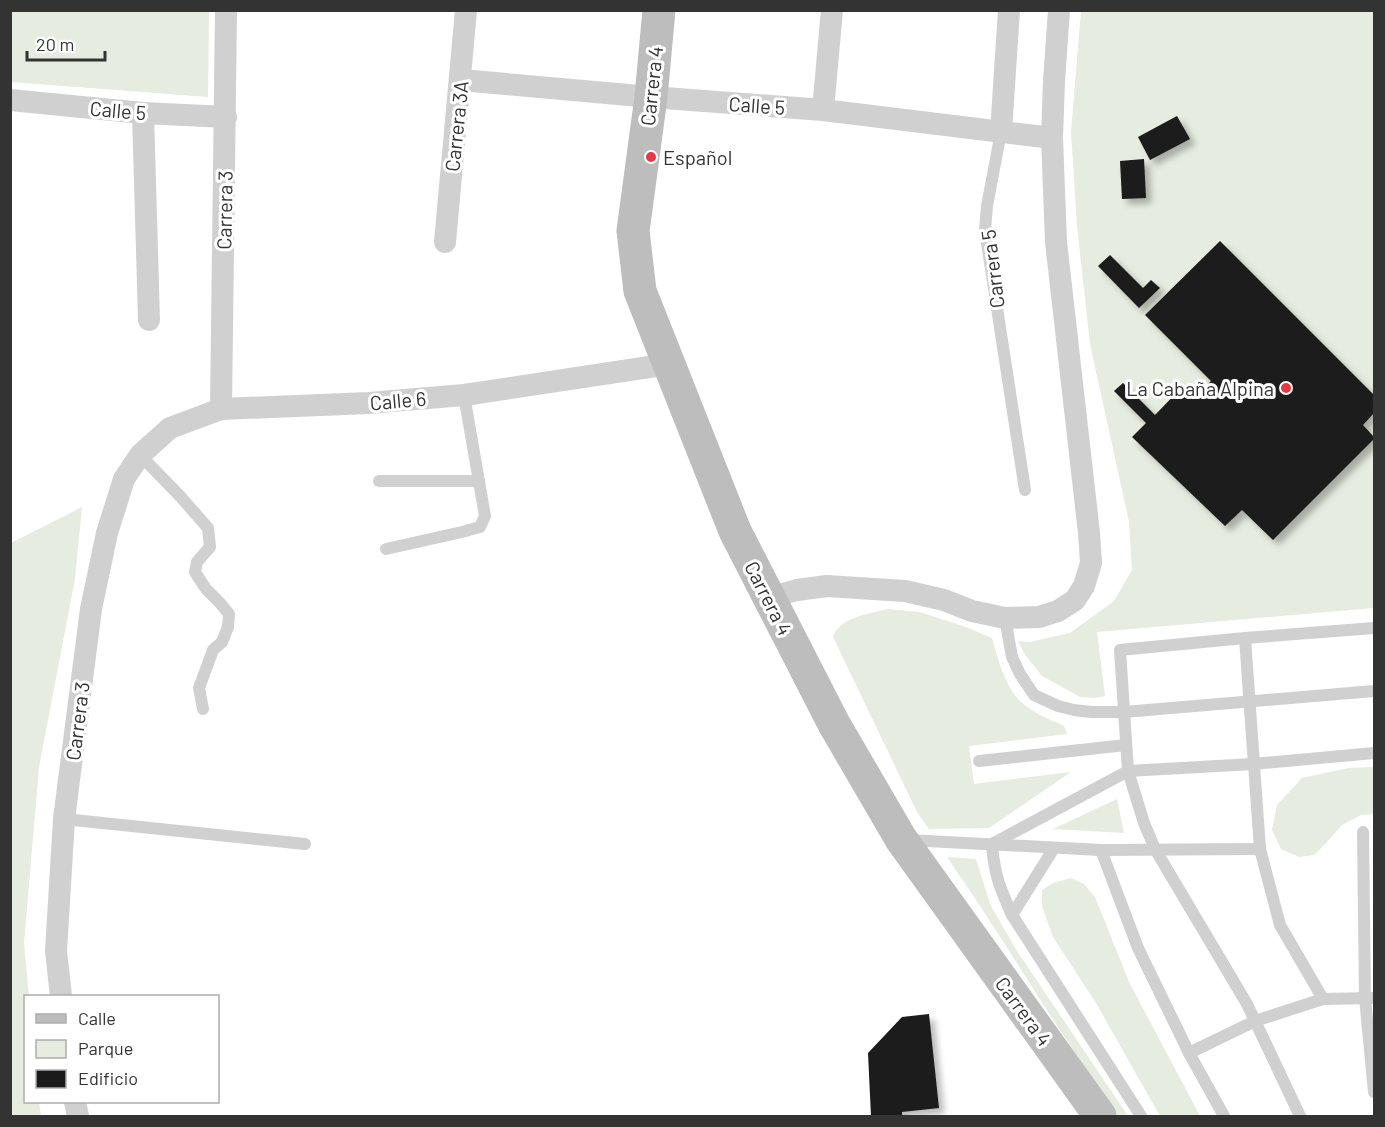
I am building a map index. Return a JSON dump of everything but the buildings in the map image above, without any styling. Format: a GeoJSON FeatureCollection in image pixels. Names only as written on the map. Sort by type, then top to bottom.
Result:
{"type":"FeatureCollection","features":[{"type":"Feature","properties":{"kind":"main road","name":"Carrera 4"},"geometry":{"type":"LineString","coordinates":[[659,10],[651,97],[633,231],[640,291],[735,531],[834,724],[901,839],[1100,1116]]}},
{"type":"Feature","properties":{"kind":"street","name":"Carrera 3"},"geometry":{"type":"LineString","coordinates":[[221,409],[226,10]]}},
{"type":"Feature","properties":{"kind":"street","name":"Carrera 3A"},"geometry":{"type":"LineString","coordinates":[[445,242],[466,10]]}},
{"type":"Feature","properties":{"kind":"street"},"geometry":{"type":"LineString","coordinates":[[822,110],[832,10]]}},
{"type":"Feature","properties":{"kind":"street","name":"Carrera 5"},"geometry":{"type":"LineString","coordinates":[[1001,132],[1009,10]]}},
{"type":"Feature","properties":{"kind":"street"},"geometry":{"type":"LineString","coordinates":[[768,598],[797,590],[827,586],[905,591],[944,600],[972,611],[1005,618],[1039,617],[1058,611],[1075,600],[1084,586],[1091,563],[1088,522],[1056,242],[1052,138],[1059,10]]}},
{"type":"Feature","properties":{"kind":"street","name":"Calle 5"},"geometry":{"type":"LineString","coordinates":[[461,80],[822,110],[1052,138]]}},
{"type":"Feature","properties":{"kind":"street","name":"Calle 5"},"geometry":{"type":"LineString","coordinates":[[10,100],[143,113],[226,117]]}},
{"type":"Feature","properties":{"kind":"street"},"geometry":{"type":"LineString","coordinates":[[143,113],[148,320]]}},
{"type":"Feature","properties":{"kind":"street","name":"Calle 6"},"geometry":{"type":"LineString","coordinates":[[140,455],[170,428],[221,409],[369,403],[464,395],[669,364]]}},
{"type":"Feature","properties":{"kind":"street","name":"Carrera 3"},"geometry":{"type":"LineString","coordinates":[[61,995],[56,951],[64,819],[93,598],[107,533],[124,479],[140,455]]}},
{"type":"Feature","properties":{"kind":"lane","name":"Carrera 5"},"geometry":{"type":"LineString","coordinates":[[1001,132],[987,206],[986,230],[1025,490]]}},
{"type":"Feature","properties":{"kind":"lane"},"geometry":{"type":"LineString","coordinates":[[386,549],[480,527],[485,516],[464,395]]}},
{"type":"Feature","properties":{"kind":"lane"},"geometry":{"type":"LineString","coordinates":[[140,455],[208,528],[210,547],[197,562],[195,572],[206,589],[229,614],[229,620],[222,642],[213,650],[199,688],[203,709]]}},
{"type":"Feature","properties":{"kind":"lane"},"geometry":{"type":"LineString","coordinates":[[379,481],[479,481]]}},
{"type":"Feature","properties":{"kind":"lane"},"geometry":{"type":"LineString","coordinates":[[1005,618],[1012,657],[1034,695],[1058,706],[1074,710],[1124,712],[1374,691]]}},
{"type":"Feature","properties":{"kind":"lane"},"geometry":{"type":"LineString","coordinates":[[1300,1116],[1247,1004],[1155,849],[1144,823],[1128,771],[1120,650],[1374,628]]}},
{"type":"Feature","properties":{"kind":"lane"},"geometry":{"type":"LineString","coordinates":[[1245,638],[1260,849],[1280,925],[1323,999]]}},
{"type":"Feature","properties":{"kind":"lane"},"geometry":{"type":"LineString","coordinates":[[979,761],[1126,745]]}},
{"type":"Feature","properties":{"kind":"lane"},"geometry":{"type":"LineString","coordinates":[[992,844],[1128,771],[1254,764],[1374,753]]}},
{"type":"Feature","properties":{"kind":"lane"},"geometry":{"type":"LineString","coordinates":[[64,819],[305,844]]}},
{"type":"Feature","properties":{"kind":"lane"},"geometry":{"type":"LineString","coordinates":[[1363,832],[1374,1092]]}},
{"type":"Feature","properties":{"kind":"lane"},"geometry":{"type":"LineString","coordinates":[[901,839],[1101,850],[1260,849]]}},
{"type":"Feature","properties":{"kind":"lane"},"geometry":{"type":"LineString","coordinates":[[992,844],[999,886],[1012,915],[1141,1116]]}},
{"type":"Feature","properties":{"kind":"lane"},"geometry":{"type":"LineString","coordinates":[[1012,915],[1054,848]]}},
{"type":"Feature","properties":{"kind":"lane"},"geometry":{"type":"LineString","coordinates":[[1101,850],[1138,948],[1189,1053],[1224,1116]]}},
{"type":"Feature","properties":{"kind":"lane"},"geometry":{"type":"LineString","coordinates":[[1189,1053],[1255,1021],[1323,999],[1370,998]]}},
{"type":"Feature","properties":{"kind":"green space"},"geometry":{"type":"Polygon","coordinates":[[[10,11],[209,11],[208,97],[11,82],[10,11]]]}},
{"type":"Feature","properties":{"kind":"green space"},"geometry":{"type":"Polygon","coordinates":[[[1081,11],[1374,11],[1374,608],[1097,632],[1105,696],[1095,698],[1080,697],[1042,676],[1026,656],[1018,641],[1030,642],[1070,633],[1114,601],[1132,570],[1129,522],[1090,344],[1077,226],[1071,132],[1081,11]]]}},
{"type":"Feature","properties":{"kind":"green space"},"geometry":{"type":"Polygon","coordinates":[[[82,507],[75,579],[39,767],[24,943],[29,995],[24,995],[24,1103],[39,1103],[41,1116],[11,1116],[11,543],[82,507]]]}},
{"type":"Feature","properties":{"kind":"green space"},"geometry":{"type":"Polygon","coordinates":[[[887,609],[920,612],[992,638],[1002,670],[1014,694],[1029,708],[1064,726],[1067,734],[969,746],[974,784],[1071,772],[989,828],[929,829],[917,812],[833,637],[837,630],[848,621],[887,609]]]}},
{"type":"Feature","properties":{"kind":"green space"},"geometry":{"type":"Polygon","coordinates":[[[1374,767],[1374,814],[1361,815],[1342,825],[1314,855],[1299,857],[1281,849],[1272,830],[1277,805],[1302,778],[1348,768],[1374,767]]]}},
{"type":"Feature","properties":{"kind":"green space"},"geometry":{"type":"Polygon","coordinates":[[[1117,799],[1124,833],[1053,829],[1117,799]]]}},
{"type":"Feature","properties":{"kind":"green space"},"geometry":{"type":"Polygon","coordinates":[[[947,857],[976,859],[990,904],[1015,948],[1128,1116],[1118,1116],[947,857]]]}},
{"type":"Feature","properties":{"kind":"green space"},"geometry":{"type":"Polygon","coordinates":[[[1071,878],[1084,884],[1095,897],[1129,982],[1200,1116],[1160,1116],[1096,1003],[1053,937],[1042,906],[1042,890],[1053,883],[1071,878]]]}},
{"type":"Feature","properties":{"kind":"place","name":"Español"},"geometry":{"type":"Point","coordinates":[651,157]}},
{"type":"Feature","properties":{"kind":"place","name":"La Cabaña Alpina"},"geometry":{"type":"Point","coordinates":[1286,388]}}]}
